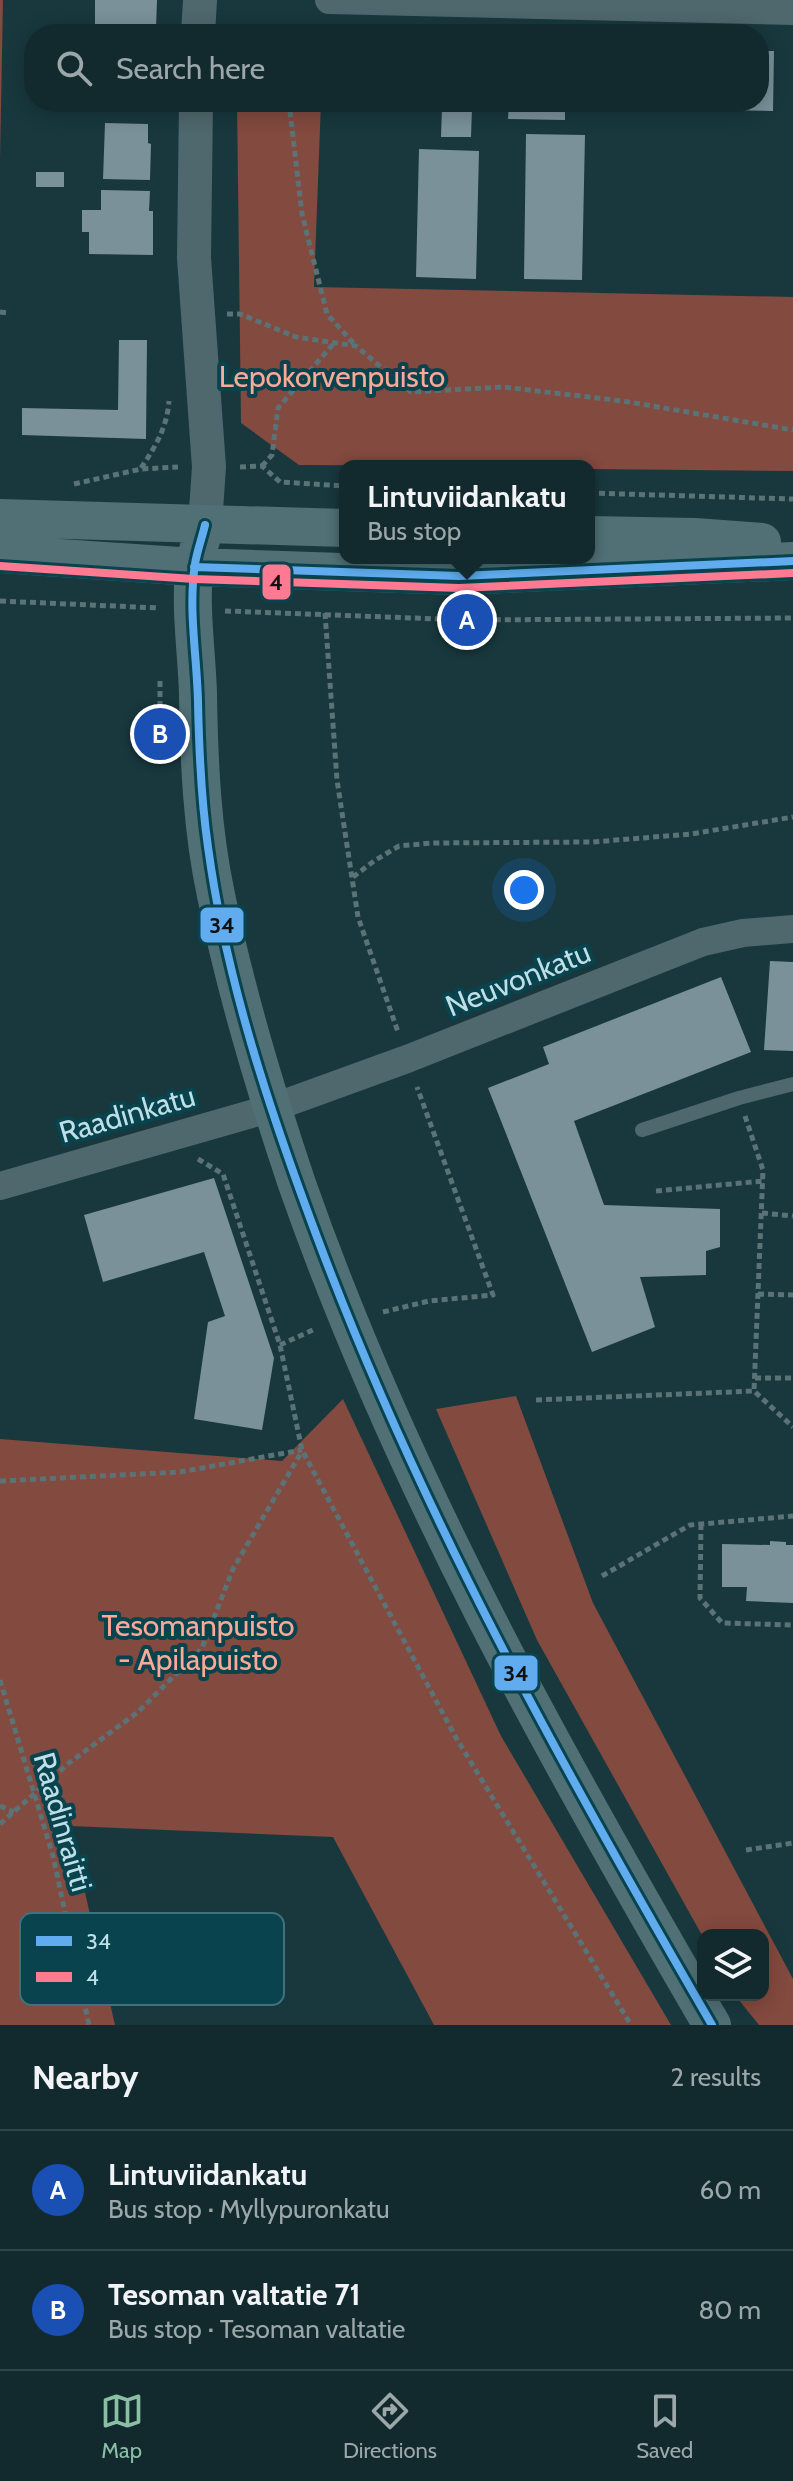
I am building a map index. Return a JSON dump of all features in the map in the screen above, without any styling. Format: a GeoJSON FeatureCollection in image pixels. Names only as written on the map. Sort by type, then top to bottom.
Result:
{"type":"FeatureCollection","features":[{"type":"Feature","properties":{"kind":"main road"},"geometry":{"type":"LineString","coordinates":[[0,518],[339,528]]}},
{"type":"Feature","properties":{"kind":"main road"},"geometry":{"type":"LineString","coordinates":[[205,525],[194,567],[203,802],[215,893],[272,1108],[314,1232],[349,1321],[390,1421],[438,1525],[586,1808],[712,2025]]}},
{"type":"Feature","properties":{"kind":"main road"},"geometry":{"type":"LineString","coordinates":[[595,535],[695,537],[793,544]]}},
{"type":"Feature","properties":{"kind":"main road"},"geometry":{"type":"LineString","coordinates":[[0,554],[194,567],[459,576],[793,561]]}},
{"type":"Feature","properties":{"kind":"street"},"geometry":{"type":"LineString","coordinates":[[199,24],[200,0]]}},
{"type":"Feature","properties":{"kind":"street"},"geometry":{"type":"LineString","coordinates":[[329,0],[644,4],[793,11]]}},
{"type":"Feature","properties":{"kind":"street"},"geometry":{"type":"LineString","coordinates":[[196,112],[194,258],[209,467],[205,525]]}},
{"type":"Feature","properties":{"kind":"street","name":"Neuvonkatu"},"geometry":{"type":"LineString","coordinates":[[272,1108],[407,1059],[703,942],[743,933],[793,929]]}},
{"type":"Feature","properties":{"kind":"street","name":"Raadinkatu"},"geometry":{"type":"LineString","coordinates":[[0,1186],[272,1108]]}},
{"type":"Feature","properties":{"kind":"lane"},"geometry":{"type":"LineString","coordinates":[[642,1130],[793,1084]]}},
{"type":"Feature","properties":{"kind":"path"},"geometry":{"type":"LineString","coordinates":[[290,112],[302,214],[327,314],[356,346],[411,392],[503,387],[623,401],[793,430]]}},
{"type":"Feature","properties":{"kind":"path"},"geometry":{"type":"LineString","coordinates":[[0,312],[9,313]]}},
{"type":"Feature","properties":{"kind":"path"},"geometry":{"type":"LineString","coordinates":[[198,315],[240,314],[296,337],[356,346]]}},
{"type":"Feature","properties":{"kind":"path"},"geometry":{"type":"LineString","coordinates":[[262,466],[272,455],[278,408],[334,343]]}},
{"type":"Feature","properties":{"kind":"path"},"geometry":{"type":"LineString","coordinates":[[141,469],[167,421],[170,395]]}},
{"type":"Feature","properties":{"kind":"path"},"geometry":{"type":"LineString","coordinates":[[66,485],[141,469],[262,466],[280,482],[339,486]]}},
{"type":"Feature","properties":{"kind":"path"},"geometry":{"type":"LineString","coordinates":[[595,493],[793,499]]}},
{"type":"Feature","properties":{"kind":"path"},"geometry":{"type":"LineString","coordinates":[[0,601],[467,620],[793,618]]}},
{"type":"Feature","properties":{"kind":"path"},"geometry":{"type":"LineString","coordinates":[[325,613],[337,780],[358,917],[493,1295]]}},
{"type":"Feature","properties":{"kind":"path"},"geometry":{"type":"LineString","coordinates":[[353,877],[399,846],[607,841],[691,834],[793,817]]}},
{"type":"Feature","properties":{"kind":"path"},"geometry":{"type":"LineString","coordinates":[[739,1098],[763,1170],[754,1391]]}},
{"type":"Feature","properties":{"kind":"path"},"geometry":{"type":"LineString","coordinates":[[165,1139],[223,1174],[280,1345],[302,1450],[455,1736],[631,2025]]}},
{"type":"Feature","properties":{"kind":"path"},"geometry":{"type":"LineString","coordinates":[[656,1191],[763,1181]]}},
{"type":"Feature","properties":{"kind":"path"},"geometry":{"type":"LineString","coordinates":[[762,1213],[793,1216]]}},
{"type":"Feature","properties":{"kind":"path"},"geometry":{"type":"LineString","coordinates":[[758,1294],[793,1295]]}},
{"type":"Feature","properties":{"kind":"path"},"geometry":{"type":"LineString","coordinates":[[755,1378],[793,1378]]}},
{"type":"Feature","properties":{"kind":"path"},"geometry":{"type":"LineString","coordinates":[[536,1400],[754,1391],[793,1427]]}},
{"type":"Feature","properties":{"kind":"path"},"geometry":{"type":"LineString","coordinates":[[0,1481],[180,1472],[302,1450]]}},
{"type":"Feature","properties":{"kind":"path"},"geometry":{"type":"LineString","coordinates":[[0,1824],[32,1793],[138,1712],[202,1648],[233,1569],[302,1450]]}},
{"type":"Feature","properties":{"kind":"path"},"geometry":{"type":"LineString","coordinates":[[602,1576],[690,1525],[793,1516]]}},
{"type":"Feature","properties":{"kind":"path"},"geometry":{"type":"LineString","coordinates":[[701,1524],[700,1598],[722,1623],[793,1625]]}},
{"type":"Feature","properties":{"kind":"path","name":"Raadinraitti"},"geometry":{"type":"LineString","coordinates":[[0,1680],[53,1856],[65,1913]]}},
{"type":"Feature","properties":{"kind":"path"},"geometry":{"type":"LineString","coordinates":[[0,1806],[15,1812]]}},
{"type":"Feature","properties":{"kind":"path"},"geometry":{"type":"LineString","coordinates":[[746,1850],[793,1843]]}},
{"type":"Feature","properties":{"kind":"path","name":"Raadinraitti"},"geometry":{"type":"LineString","coordinates":[[85,2005],[89,2025]]}},
{"type":"Feature","properties":{"kind":"green space"},"geometry":{"type":"Polygon","coordinates":[[[0,0],[3,0],[0,159],[0,0]]]}},
{"type":"Feature","properties":{"kind":"green space","name":"Lepokorvenpuisto"},"geometry":{"type":"Polygon","coordinates":[[[237,112],[321,112],[314,287],[793,297],[793,471],[595,469],[595,460],[339,460],[339,465],[299,465],[241,423],[237,112]]]}},
{"type":"Feature","properties":{"kind":"green space"},"geometry":{"type":"Polygon","coordinates":[[[516,1396],[593,1603],[766,1929],[699,1929],[537,1640],[436,1409],[516,1396]]]}},
{"type":"Feature","properties":{"kind":"green space","name":"Tesomanpuisto - Apilapuisto"},"geometry":{"type":"Polygon","coordinates":[[[343,1399],[501,1736],[671,2025],[434,2025],[333,1837],[70,1826],[90,1913],[20,1913],[20,2005],[110,2005],[115,2025],[0,2025],[0,1439],[282,1461],[343,1399]]]}},
{"type":"Feature","properties":{"kind":"green space"},"geometry":{"type":"Polygon","coordinates":[[[769,1934],[793,1979],[793,2025],[759,2025],[740,2001],[769,2001],[769,1934]]]}},
{"type":"Feature","properties":{"kind":"building"},"geometry":{"type":"Polygon","coordinates":[[[95,0],[157,0],[156,24],[95,24],[95,0]]]}},
{"type":"Feature","properties":{"kind":"building"},"geometry":{"type":"Polygon","coordinates":[[[769,51],[774,51],[773,111],[769,111],[769,51]]]}},
{"type":"Feature","properties":{"kind":"building"},"geometry":{"type":"Polygon","coordinates":[[[442,112],[472,112],[471,137],[441,137],[442,112]]]}},
{"type":"Feature","properties":{"kind":"building"},"geometry":{"type":"Polygon","coordinates":[[[508,112],[565,112],[565,120],[508,119],[508,112]]]}},
{"type":"Feature","properties":{"kind":"building"},"geometry":{"type":"Polygon","coordinates":[[[105,123],[148,124],[150,180],[103,179],[105,123]]]}},
{"type":"Feature","properties":{"kind":"building"},"geometry":{"type":"Polygon","coordinates":[[[526,134],[585,135],[582,280],[524,279],[526,134]]]}},
{"type":"Feature","properties":{"kind":"building"},"geometry":{"type":"Polygon","coordinates":[[[419,149],[479,151],[476,279],[416,277],[419,149]]]}},
{"type":"Feature","properties":{"kind":"building"},"geometry":{"type":"Polygon","coordinates":[[[36,172],[64,172],[64,187],[36,187],[36,172]]]}},
{"type":"Feature","properties":{"kind":"building"},"geometry":{"type":"Polygon","coordinates":[[[101,190],[150,191],[153,255],[89,254],[89,232],[82,232],[82,210],[101,210],[101,190]]]}},
{"type":"Feature","properties":{"kind":"building"},"geometry":{"type":"Polygon","coordinates":[[[119,340],[147,340],[146,439],[22,435],[22,408],[118,410],[119,340]]]}},
{"type":"Feature","properties":{"kind":"building"},"geometry":{"type":"Polygon","coordinates":[[[770,961],[793,962],[793,1051],[764,1050],[770,961]]]}},
{"type":"Feature","properties":{"kind":"building"},"geometry":{"type":"Polygon","coordinates":[[[721,977],[751,1052],[574,1121],[604,1205],[720,1209],[720,1247],[706,1251],[706,1275],[640,1277],[655,1327],[592,1352],[488,1088],[549,1064],[543,1047],[721,977]]]}},
{"type":"Feature","properties":{"kind":"building"},"geometry":{"type":"Polygon","coordinates":[[[214,1178],[274,1358],[262,1430],[194,1419],[208,1322],[225,1316],[204,1252],[103,1282],[84,1215],[214,1178]]]}},
{"type":"Feature","properties":{"kind":"building"},"geometry":{"type":"Polygon","coordinates":[[[770,1541],[793,1545],[793,1603],[746,1601],[747,1587],[722,1587],[722,1544],[770,1545],[770,1541]]]}},
{"type":"Feature","properties":{"kind":"transit line","name":"34"},"geometry":{"type":"LineString","coordinates":[[205,525],[195,564],[192,598],[206,829],[216,897],[238,996],[283,1142],[357,1340],[448,1540],[549,1736],[712,2025]]}},
{"type":"Feature","properties":{"kind":"transit line","name":"34"},"geometry":{"type":"LineString","coordinates":[[194,567],[459,576],[793,561]]}},
{"type":"Feature","properties":{"kind":"transit line","name":"4"},"geometry":{"type":"LineString","coordinates":[[0,566],[194,579],[459,588],[793,573]]}},
{"type":"Feature","properties":{"kind":"place","name":"Lintuviidankatu"},"geometry":{"type":"Point","coordinates":[467,620]}},
{"type":"Feature","properties":{"kind":"place","name":"Tesoman valtatie 71"},"geometry":{"type":"Point","coordinates":[160,734]}}]}
